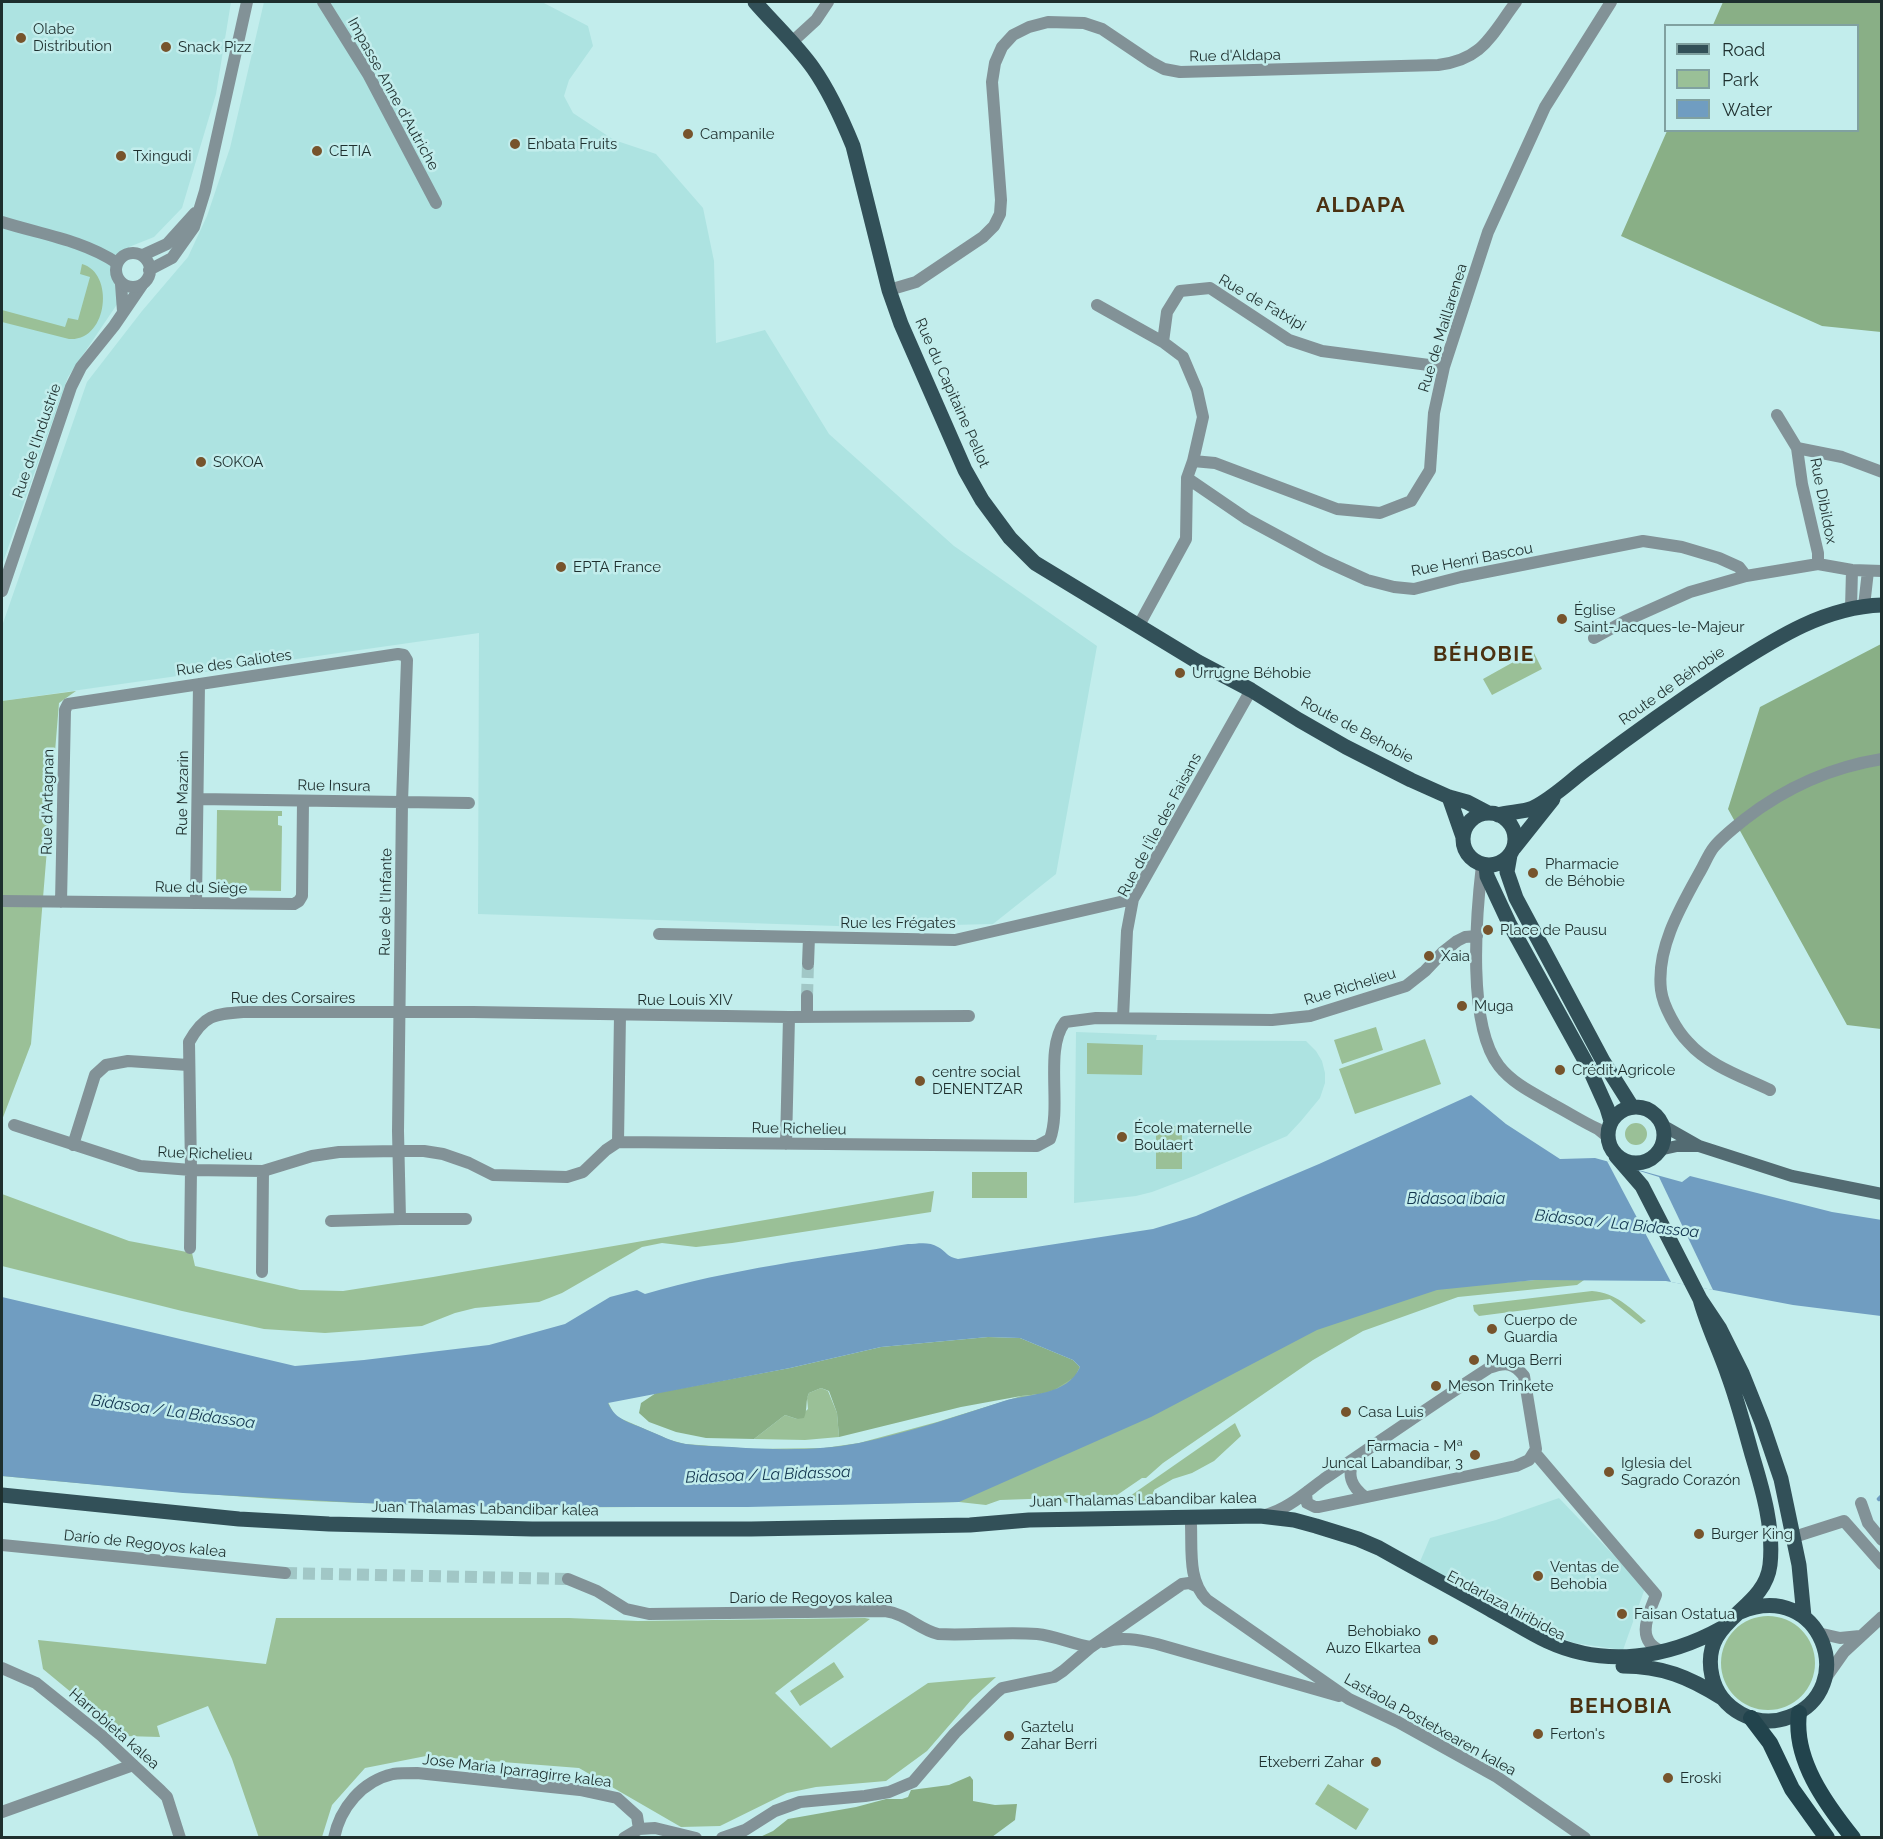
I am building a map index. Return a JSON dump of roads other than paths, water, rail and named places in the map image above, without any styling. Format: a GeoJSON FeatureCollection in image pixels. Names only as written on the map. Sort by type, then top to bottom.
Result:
{"type":"FeatureCollection","features":[{"type":"Feature","properties":{"kind":"highway"},"geometry":{"type":"LineString","coordinates":[[1799,1713],[1799,1740],[1808,1767],[1830,1808],[1853,1838]]}},
{"type":"Feature","properties":{"kind":"highway"},"geometry":{"type":"LineString","coordinates":[[1751,1718],[1770,1743],[1792,1789],[1827,1838]]}},
{"type":"Feature","properties":{"kind":"highway"},"geometry":{"type":"LineString","coordinates":[[1808,1767],[1865,1838]]}},
{"type":"Feature","properties":{"kind":"main road","name":"Rue du Capitaine Pellot"},"geometry":{"type":"LineString","coordinates":[[755,2],[792,42],[813,68],[831,96],[854,146],[889,290],[905,335],[965,471],[1000,526],[1035,563],[1198,662],[1251,690]]}},
{"type":"Feature","properties":{"kind":"main road","name":"Route de Béhobie"},"geometry":{"type":"LineString","coordinates":[[1493,814],[1531,809],[1558,792],[1678,702],[1763,646],[1810,621],[1858,607],[1881,605]]}},
{"type":"Feature","properties":{"kind":"main road","name":"Route de Behobie"},"geometry":{"type":"LineString","coordinates":[[1251,690],[1346,747],[1449,797],[1467,802],[1493,814]]}},
{"type":"Feature","properties":{"kind":"main road","name":"Route de Béhobie"},"geometry":{"type":"LineString","coordinates":[[1512,852],[1558,792]]}},
{"type":"Feature","properties":{"kind":"main road"},"geometry":{"type":"LineString","coordinates":[[1449,797],[1464,846],[1473,859],[1484,864],[1498,864],[1512,852]]}},
{"type":"Feature","properties":{"kind":"main road"},"geometry":{"type":"LineString","coordinates":[[1463,837],[1468,824],[1474,818],[1493,814],[1505,818],[1514,832],[1507,872],[1516,898],[1603,1061],[1632,1107]]}},
{"type":"Feature","properties":{"kind":"main road"},"geometry":{"type":"LineString","coordinates":[[1484,864],[1487,876],[1509,923],[1589,1068],[1607,1108],[1609,1143],[1616,1156],[1642,1186],[1699,1297],[1720,1329],[1742,1373],[1781,1479],[1799,1565],[1804,1617]]}},
{"type":"Feature","properties":{"kind":"main road"},"geometry":{"type":"LineString","coordinates":[[1609,1129],[1623,1110],[1632,1107],[1650,1111],[1662,1125],[1663,1142],[1644,1169],[1642,1186]]}},
{"type":"Feature","properties":{"kind":"main road"},"geometry":{"type":"LineString","coordinates":[[1662,1125],[1699,1146],[1792,1176],[1881,1194]]}},
{"type":"Feature","properties":{"kind":"main road"},"geometry":{"type":"LineString","coordinates":[[1616,1156],[1630,1163],[1646,1161],[1656,1154],[1677,1146],[1699,1146]]}},
{"type":"Feature","properties":{"kind":"main road"},"geometry":{"type":"LineString","coordinates":[[1699,1297],[1728,1375],[1764,1494],[1771,1545],[1770,1566],[1765,1581],[1757,1594],[1722,1628],[1713,1644],[1710,1663],[1713,1682],[1722,1698],[1740,1714],[1751,1718],[1763,1721],[1776,1720],[1799,1713],[1814,1700],[1826,1674],[1826,1657],[1818,1633],[1804,1617],[1784,1607],[1761,1605],[1740,1612]]}},
{"type":"Feature","properties":{"kind":"main road","name":"Juan Thalamas Labandibar kalea"},"geometry":{"type":"LineString","coordinates":[[2,1495],[239,1519],[329,1524],[532,1529],[751,1529],[970,1525],[1029,1520],[1260,1516],[1294,1520],[1314,1529]]}},
{"type":"Feature","properties":{"kind":"main road","name":"Juan Thalamas Labandibar kalea"},"geometry":{"type":"LineString","coordinates":[[970,1525],[1029,1528],[1270,1526],[1314,1529]]}},
{"type":"Feature","properties":{"kind":"main road","name":"Endarlaza hiribidea"},"geometry":{"type":"LineString","coordinates":[[1314,1529],[1358,1539],[1379,1548],[1547,1641],[1564,1648],[1596,1655],[1637,1656],[1664,1652],[1690,1644],[1722,1628]]}},
{"type":"Feature","properties":{"kind":"main road","name":"Endarlaza hiribidea"},"geometry":{"type":"LineString","coordinates":[[1314,1529],[1374,1557],[1556,1654],[1596,1665],[1660,1669],[1697,1683],[1722,1698]]}},
{"type":"Feature","properties":{"kind":"street"},"geometry":{"type":"LineString","coordinates":[[143,255],[147,260],[149,270],[172,258],[194,227],[208,181],[247,2]]}},
{"type":"Feature","properties":{"kind":"street","name":"Impasse Anne d'Autriche"},"geometry":{"type":"LineString","coordinates":[[323,2],[368,74],[436,203]]}},
{"type":"Feature","properties":{"kind":"street"},"geometry":{"type":"LineString","coordinates":[[792,42],[816,20],[828,2]]}},
{"type":"Feature","properties":{"kind":"street","name":"Rue d'Aldapa"},"geometry":{"type":"LineString","coordinates":[[889,290],[916,282],[983,237],[994,226],[1000,214],[1001,200],[992,97],[995,63],[1002,47],[1013,35],[1029,27],[1048,22],[1084,23],[1102,29],[1164,69],[1180,72],[1438,65],[1455,63],[1468,58],[1481,48],[1516,2]]}},
{"type":"Feature","properties":{"kind":"street","name":"Rue de Maillarenea"},"geometry":{"type":"LineString","coordinates":[[1193,461],[1215,463],[1337,509],[1380,513],[1411,501],[1430,470],[1434,413],[1444,367],[1488,232],[1545,107],[1611,2]]}},
{"type":"Feature","properties":{"kind":"street"},"geometry":{"type":"LineString","coordinates":[[123,311],[121,284],[117,278],[117,263],[129,253],[143,255],[167,244],[199,208]]}},
{"type":"Feature","properties":{"kind":"street"},"geometry":{"type":"LineString","coordinates":[[2,222],[77,243],[117,263]]}},
{"type":"Feature","properties":{"kind":"street","name":"Rue de l'Industrie"},"geometry":{"type":"LineString","coordinates":[[2,591],[71,387],[81,367],[114,326],[146,280],[149,270]]}},
{"type":"Feature","properties":{"kind":"street"},"geometry":{"type":"LineString","coordinates":[[121,284],[134,287],[142,285]]}},
{"type":"Feature","properties":{"kind":"street","name":"Rue de Fatxipi"},"geometry":{"type":"LineString","coordinates":[[1163,342],[1167,312],[1180,291],[1210,288],[1289,340],[1322,351],[1444,367]]}},
{"type":"Feature","properties":{"kind":"street"},"geometry":{"type":"LineString","coordinates":[[1097,305],[1163,342],[1183,357],[1197,390],[1203,417],[1187,478],[1186,539],[1139,625]]}},
{"type":"Feature","properties":{"kind":"street","name":"Rue Dibildox"},"geometry":{"type":"LineString","coordinates":[[1777,415],[1797,448],[1802,484],[1818,558]]}},
{"type":"Feature","properties":{"kind":"street"},"geometry":{"type":"LineString","coordinates":[[1797,448],[1842,457],[1881,472]]}},
{"type":"Feature","properties":{"kind":"street","name":"Rue Henri Bascou"},"geometry":{"type":"LineString","coordinates":[[1187,478],[1247,519],[1323,560],[1367,580],[1394,587],[1414,589],[1461,577],[1643,541],[1682,547],[1719,558],[1739,567],[1746,576]]}},
{"type":"Feature","properties":{"kind":"street"},"geometry":{"type":"LineString","coordinates":[[1594,638],[1624,621],[1690,592],[1818,558],[1852,570],[1881,571]]}},
{"type":"Feature","properties":{"kind":"street"},"geometry":{"type":"LineString","coordinates":[[1852,570],[1858,607]]}},
{"type":"Feature","properties":{"kind":"street"},"geometry":{"type":"LineString","coordinates":[[1858,607],[1868,571]]}},
{"type":"Feature","properties":{"kind":"street","name":"Rue des Galiotes"},"geometry":{"type":"LineString","coordinates":[[68,704],[398,654],[404,655]]}},
{"type":"Feature","properties":{"kind":"street","name":"Rue de l'Infante"},"geometry":{"type":"LineString","coordinates":[[400,1219],[398,1151],[402,802],[407,660],[404,655]]}},
{"type":"Feature","properties":{"kind":"street","name":"Rue Mazarin"},"geometry":{"type":"LineString","coordinates":[[196,903],[199,684]]}},
{"type":"Feature","properties":{"kind":"street","name":"Rue de l'Île des Faisans"},"geometry":{"type":"LineString","coordinates":[[1123,1018],[1127,931],[1133,899],[1251,690]]}},
{"type":"Feature","properties":{"kind":"street","name":"Rue d'Artagnan"},"geometry":{"type":"LineString","coordinates":[[61,902],[65,710],[68,704]]}},
{"type":"Feature","properties":{"kind":"street"},"geometry":{"type":"LineString","coordinates":[[1770,1090],[1711,1062],[1688,1043],[1671,1017],[1661,991],[1661,966],[1670,933],[1691,888],[1714,847],[1745,819],[1785,792],[1823,774],[1881,759]]}},
{"type":"Feature","properties":{"kind":"street","name":"Rue Insura"},"geometry":{"type":"LineString","coordinates":[[198,799],[469,803]]}},
{"type":"Feature","properties":{"kind":"street","name":"Rue du Siège"},"geometry":{"type":"LineString","coordinates":[[2,901],[294,904],[302,896],[303,801]]}},
{"type":"Feature","properties":{"kind":"street"},"geometry":{"type":"LineString","coordinates":[[1484,864],[1477,936],[1477,985],[1481,1025],[1486,1043],[1497,1065],[1512,1080],[1598,1129],[1609,1129]]}},
{"type":"Feature","properties":{"kind":"street","name":"Rue les Frégates"},"geometry":{"type":"LineString","coordinates":[[659,934],[955,940],[1133,899]]}},
{"type":"Feature","properties":{"kind":"street","name":"Rue Richelieu"},"geometry":{"type":"LineString","coordinates":[[14,1125],[140,1166],[191,1170],[263,1171],[339,1152],[424,1151],[443,1154],[493,1174],[567,1177],[583,1172],[618,1142],[1037,1146],[1050,1139],[1054,1128],[1055,1060],[1058,1031],[1065,1022],[1096,1018],[1272,1020],[1310,1016],[1406,986],[1457,941],[1465,937],[1477,936]]}},
{"type":"Feature","properties":{"kind":"street"},"geometry":{"type":"LineString","coordinates":[[808,964],[809,937]]}},
{"type":"Feature","properties":{"kind":"street"},"geometry":{"type":"LineString","coordinates":[[807,996],[807,1017]]}},
{"type":"Feature","properties":{"kind":"street","name":"Rue Louis XIV"},"geometry":{"type":"LineString","coordinates":[[400,1012],[789,1017],[969,1016]]}},
{"type":"Feature","properties":{"kind":"street","name":"Rue des Corsaires"},"geometry":{"type":"LineString","coordinates":[[190,1248],[191,1170],[188,1065],[189,1042],[198,1027],[216,1014],[400,1012]]}},
{"type":"Feature","properties":{"kind":"street"},"geometry":{"type":"LineString","coordinates":[[618,1142],[620,1015]]}},
{"type":"Feature","properties":{"kind":"street"},"geometry":{"type":"LineString","coordinates":[[786,1144],[789,1017]]}},
{"type":"Feature","properties":{"kind":"street"},"geometry":{"type":"LineString","coordinates":[[73,1145],[95,1076],[105,1065],[128,1061],[188,1065]]}},
{"type":"Feature","properties":{"kind":"street"},"geometry":{"type":"LineString","coordinates":[[262,1272],[263,1171]]}},
{"type":"Feature","properties":{"kind":"street"},"geometry":{"type":"LineString","coordinates":[[332,1221],[466,1219]]}},
{"type":"Feature","properties":{"kind":"street"},"geometry":{"type":"LineString","coordinates":[[1260,1516],[1280,1510],[1409,1420],[1489,1368],[1499,1364],[1508,1364],[1518,1368],[1524,1376],[1536,1449],[1529,1460],[1516,1466],[1315,1507],[1308,1503],[1306,1494],[1308,1491]]}},
{"type":"Feature","properties":{"kind":"street"},"geometry":{"type":"LineString","coordinates":[[1534,1453],[1656,1594],[1645,1632],[1651,1644],[1664,1652]]}},
{"type":"Feature","properties":{"kind":"street"},"geometry":{"type":"LineString","coordinates":[[1354,1459],[1350,1475],[1351,1481],[1356,1490],[1365,1497]]}},
{"type":"Feature","properties":{"kind":"street"},"geometry":{"type":"LineString","coordinates":[[1794,1537],[1844,1521],[1861,1503],[1868,1522],[1881,1540]]}},
{"type":"Feature","properties":{"kind":"street"},"geometry":{"type":"LineString","coordinates":[[1844,1521],[1881,1564]]}},
{"type":"Feature","properties":{"kind":"street"},"geometry":{"type":"LineString","coordinates":[[1191,1526],[1193,1573],[1196,1586]]}},
{"type":"Feature","properties":{"kind":"street","name":"Darío de Regoyos kalea"},"geometry":{"type":"LineString","coordinates":[[2,1545],[285,1573]]}},
{"type":"Feature","properties":{"kind":"street","name":"Darío de Regoyos kalea"},"geometry":{"type":"LineString","coordinates":[[568,1579],[597,1591],[626,1609],[649,1614],[885,1611],[900,1614],[938,1634],[1036,1634],[1057,1636],[1091,1647]]}},
{"type":"Feature","properties":{"kind":"street"},"geometry":{"type":"LineString","coordinates":[[722,1838],[745,1830],[775,1811],[800,1802],[889,1792],[913,1782],[955,1733],[1002,1688],[1054,1677],[1091,1647],[1182,1584],[1189,1583],[1196,1586]]}},
{"type":"Feature","properties":{"kind":"street","name":"Lastaola Postetxearen kalea"},"geometry":{"type":"LineString","coordinates":[[1196,1586],[1207,1600],[1349,1699],[1398,1722],[1497,1777],[1584,1837]]}},
{"type":"Feature","properties":{"kind":"street"},"geometry":{"type":"LineString","coordinates":[[1823,1682],[1844,1652],[1881,1617]]}},
{"type":"Feature","properties":{"kind":"street"},"geometry":{"type":"LineString","coordinates":[[1818,1633],[1840,1638],[1860,1636]]}},
{"type":"Feature","properties":{"kind":"street"},"geometry":{"type":"LineString","coordinates":[[1091,1647],[1119,1639],[1136,1640],[1349,1699]]}},
{"type":"Feature","properties":{"kind":"street","name":"Harrobieta kalea"},"geometry":{"type":"LineString","coordinates":[[2,1668],[36,1683],[102,1736],[167,1797],[180,1838]]}},
{"type":"Feature","properties":{"kind":"street"},"geometry":{"type":"LineString","coordinates":[[2,1812],[133,1765]]}},
{"type":"Feature","properties":{"kind":"street","name":"Jose Maria Iparragirre kalea"},"geometry":{"type":"LineString","coordinates":[[334,1838],[337,1824],[348,1804],[368,1785],[392,1774],[417,1773],[580,1790],[617,1798],[637,1816],[639,1829]]}},
{"type":"Feature","properties":{"kind":"street"},"geometry":{"type":"LineString","coordinates":[[624,1838],[639,1829],[655,1828],[696,1838]]}},
{"type":"Feature","properties":{"kind":"water","name":"Bidasoa ibaia"},"geometry":{"type":"Polygon","coordinates":[[[1471,1095],[1506,1124],[1560,1159],[1595,1158],[1682,1182],[1690,1176],[1832,1212],[1882,1220],[1881,1316],[1793,1305],[1666,1281],[1535,1280],[1437,1290],[1317,1330],[1151,1417],[959,1502],[748,1507],[507,1507],[362,1503],[183,1493],[2,1476],[2,1297],[295,1366],[364,1360],[489,1345],[565,1324],[610,1297],[637,1290],[645,1294],[677,1285],[775,1265],[919,1243],[934,1245],[949,1256],[958,1259],[1153,1229],[1196,1216],[1319,1164],[1471,1095]],[[988,1337],[881,1347],[790,1368],[608,1403],[615,1414],[624,1420],[686,1444],[780,1449],[843,1446],[932,1424],[1004,1401],[1047,1392],[1066,1383],[1080,1367],[1073,1360],[1020,1338],[988,1337]]]}},
{"type":"Feature","properties":{"kind":"waterway"},"geometry":{"type":"LineString","coordinates":[[1879,1499],[1882,1496]]}},
{"type":"Feature","properties":{"kind":"tunnel"},"geometry":{"type":"LineString","coordinates":[[807,996],[808,964]]}},
{"type":"Feature","properties":{"kind":"tunnel"},"geometry":{"type":"LineString","coordinates":[[285,1573],[568,1579]]}},
{"type":"Feature","properties":{"kind":"place","name":"Olabe Distribution"},"geometry":{"type":"Point","coordinates":[21,38]}},
{"type":"Feature","properties":{"kind":"place","name":"Snack Pizz"},"geometry":{"type":"Point","coordinates":[166,47]}},
{"type":"Feature","properties":{"kind":"place","name":"Campanile"},"geometry":{"type":"Point","coordinates":[688,134]}},
{"type":"Feature","properties":{"kind":"place","name":"Enbata Fruits"},"geometry":{"type":"Point","coordinates":[515,144]}},
{"type":"Feature","properties":{"kind":"place","name":"CETIA"},"geometry":{"type":"Point","coordinates":[317,151]}},
{"type":"Feature","properties":{"kind":"place","name":"Txingudi"},"geometry":{"type":"Point","coordinates":[121,156]}},
{"type":"Feature","properties":{"kind":"place","name":"SOKOA"},"geometry":{"type":"Point","coordinates":[201,462]}},
{"type":"Feature","properties":{"kind":"place","name":"EPTA France"},"geometry":{"type":"Point","coordinates":[561,567]}},
{"type":"Feature","properties":{"kind":"place","name":"Église Saint-Jacques-le-Majeur"},"geometry":{"type":"Point","coordinates":[1562,619]}},
{"type":"Feature","properties":{"kind":"place","name":"Urrugne Béhobie"},"geometry":{"type":"Point","coordinates":[1180,673]}},
{"type":"Feature","properties":{"kind":"place","name":"Pharmacie de Béhobie"},"geometry":{"type":"Point","coordinates":[1533,873]}},
{"type":"Feature","properties":{"kind":"place","name":"Place de Pausu"},"geometry":{"type":"Point","coordinates":[1488,930]}},
{"type":"Feature","properties":{"kind":"place","name":"Xaia"},"geometry":{"type":"Point","coordinates":[1429,956]}},
{"type":"Feature","properties":{"kind":"place","name":"Muga"},"geometry":{"type":"Point","coordinates":[1462,1006]}},
{"type":"Feature","properties":{"kind":"place","name":"Crédit Agricole"},"geometry":{"type":"Point","coordinates":[1560,1070]}},
{"type":"Feature","properties":{"kind":"place","name":"centre social DENENTZAR"},"geometry":{"type":"Point","coordinates":[920,1081]}},
{"type":"Feature","properties":{"kind":"place","name":"École maternelle Boulaert"},"geometry":{"type":"Point","coordinates":[1122,1137]}},
{"type":"Feature","properties":{"kind":"place","name":"Cuerpo de Guardia"},"geometry":{"type":"Point","coordinates":[1492,1329]}},
{"type":"Feature","properties":{"kind":"place","name":"Muga Berri"},"geometry":{"type":"Point","coordinates":[1474,1360]}},
{"type":"Feature","properties":{"kind":"place","name":"Meson Trinkete"},"geometry":{"type":"Point","coordinates":[1436,1386]}},
{"type":"Feature","properties":{"kind":"place","name":"Casa Luis"},"geometry":{"type":"Point","coordinates":[1346,1412]}},
{"type":"Feature","properties":{"kind":"place","name":"Farmacia - Mª Juncal Labandíbar, 3"},"geometry":{"type":"Point","coordinates":[1475,1455]}},
{"type":"Feature","properties":{"kind":"place","name":"Iglesia del Sagrado Corazón"},"geometry":{"type":"Point","coordinates":[1609,1472]}},
{"type":"Feature","properties":{"kind":"place","name":"Burger King"},"geometry":{"type":"Point","coordinates":[1699,1534]}},
{"type":"Feature","properties":{"kind":"place","name":"Ventas de Behobia"},"geometry":{"type":"Point","coordinates":[1538,1576]}},
{"type":"Feature","properties":{"kind":"place","name":"Faisan Ostatua"},"geometry":{"type":"Point","coordinates":[1622,1614]}},
{"type":"Feature","properties":{"kind":"place","name":"Behobiako Auzo Elkartea"},"geometry":{"type":"Point","coordinates":[1433,1640]}},
{"type":"Feature","properties":{"kind":"place","name":"Ferton's"},"geometry":{"type":"Point","coordinates":[1538,1734]}},
{"type":"Feature","properties":{"kind":"place","name":"Gaztelu Zahar Berri"},"geometry":{"type":"Point","coordinates":[1009,1736]}},
{"type":"Feature","properties":{"kind":"place","name":"Etxeberri Zahar"},"geometry":{"type":"Point","coordinates":[1376,1762]}},
{"type":"Feature","properties":{"kind":"place","name":"Eroski"},"geometry":{"type":"Point","coordinates":[1668,1778]}},
{"type":"Feature","properties":{"kind":"district","name":"ALDAPA"},"geometry":{"type":"Point","coordinates":[1361,206]}},
{"type":"Feature","properties":{"kind":"district","name":"BÉHOBIE"},"geometry":{"type":"Point","coordinates":[1484,655]}},
{"type":"Feature","properties":{"kind":"district","name":"BEHOBIA"},"geometry":{"type":"Point","coordinates":[1621,1707]}},
{"type":"Feature","properties":{"kind":"water label","name":"Bidasoa / La Bidassoa"},"geometry":{"type":"Point","coordinates":[1617,1224]}},
{"type":"Feature","properties":{"kind":"water label","name":"Bidasoa / La Bidassoa"},"geometry":{"type":"Point","coordinates":[173,1412]}},
{"type":"Feature","properties":{"kind":"water label","name":"Bidasoa / La Bidassoa"},"geometry":{"type":"Point","coordinates":[768,1475]}}]}
